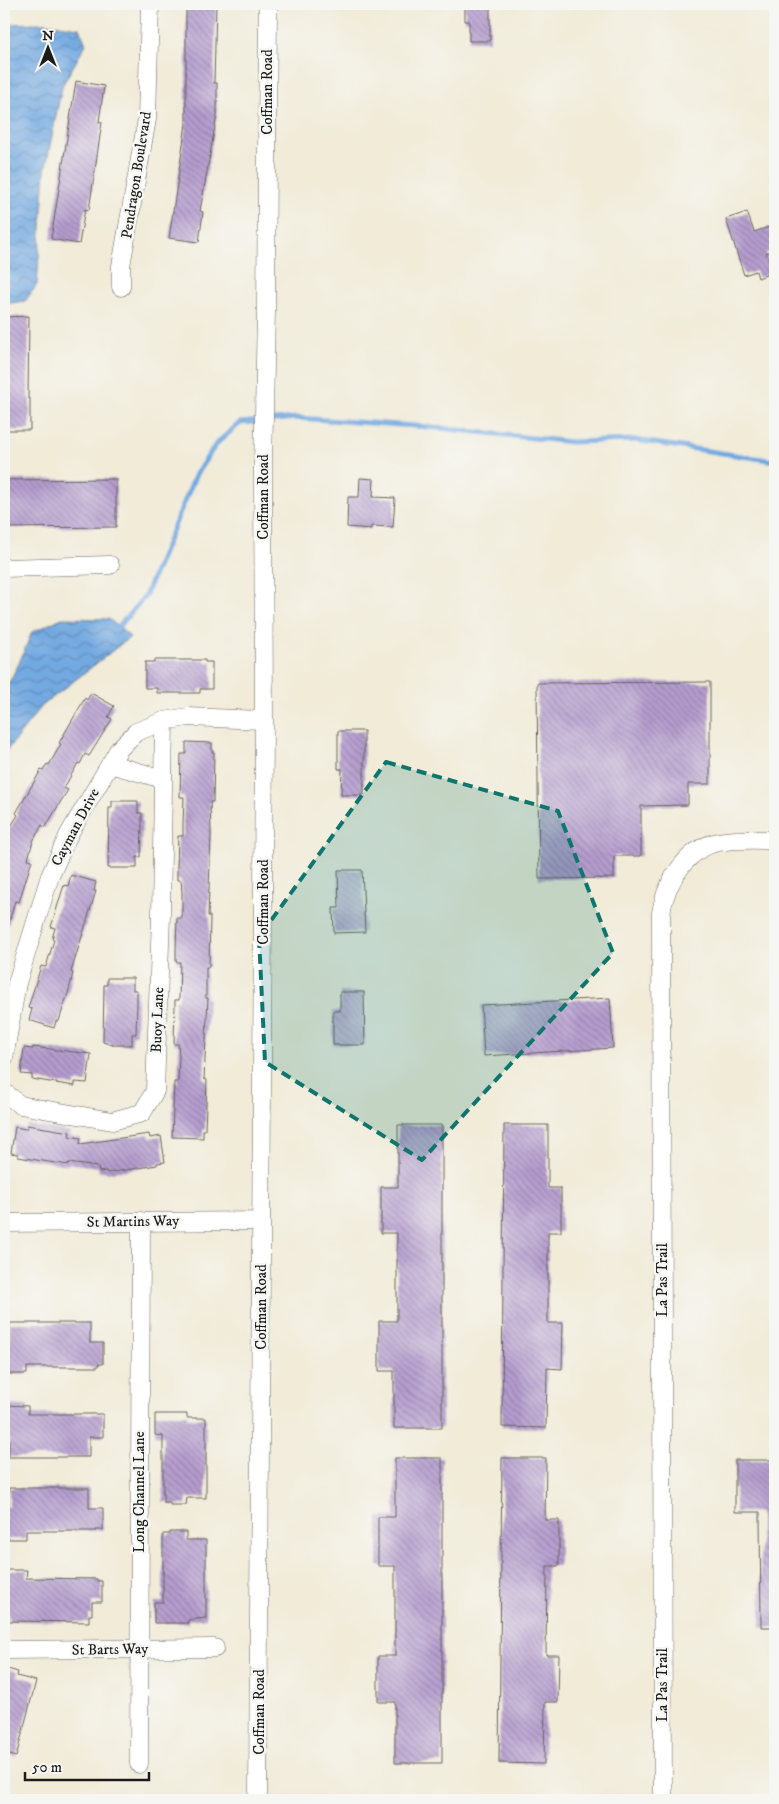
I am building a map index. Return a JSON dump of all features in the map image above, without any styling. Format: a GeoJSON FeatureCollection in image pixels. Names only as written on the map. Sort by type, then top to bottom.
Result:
{"type":"FeatureCollection","features":[{"type":"Feature","properties":{"kind":"street","name":"Pendragon Boulevard"},"geometry":{"type":"LineString","coordinates":[[121,287],[121,266],[147,119],[150,4]]}},
{"type":"Feature","properties":{"kind":"street","name":"Coffman Road"},"geometry":{"type":"LineString","coordinates":[[258,1800],[264,720],[263,467],[268,4]]}},
{"type":"Feature","properties":{"kind":"street"},"geometry":{"type":"LineString","coordinates":[[4,568],[110,565]]}},
{"type":"Feature","properties":{"kind":"street","name":"Cayman Drive"},"geometry":{"type":"LineString","coordinates":[[4,1058],[17,983],[50,876],[69,834],[119,749],[136,732],[164,721],[188,717],[264,720]]}},
{"type":"Feature","properties":{"kind":"street","name":"Buoy Lane"},"geometry":{"type":"LineString","coordinates":[[4,1092],[20,1105],[112,1121],[142,1113],[154,1091],[161,914],[164,721]]}},
{"type":"Feature","properties":{"kind":"street"},"geometry":{"type":"LineString","coordinates":[[110,764],[163,779]]}},
{"type":"Feature","properties":{"kind":"street","name":"La Pas Trail"},"geometry":{"type":"LineString","coordinates":[[663,1800],[661,914],[666,891],[674,876],[683,864],[701,849],[724,840],[775,840]]}},
{"type":"Feature","properties":{"kind":"street","name":"St Martins Way"},"geometry":{"type":"LineString","coordinates":[[4,1223],[261,1220]]}},
{"type":"Feature","properties":{"kind":"street","name":"Long Channel Lane"},"geometry":{"type":"LineString","coordinates":[[139,1764],[141,1221]]}},
{"type":"Feature","properties":{"kind":"street","name":"St Barts Way"},"geometry":{"type":"LineString","coordinates":[[4,1650],[215,1648]]}},
{"type":"Feature","properties":{"kind":"highlighted area"},"geometry":{"type":"Polygon","coordinates":[[[386,762],[558,811],[613,953],[422,1160],[265,1062],[259,937],[386,762]]]}},
{"type":"Feature","properties":{"kind":"water"},"geometry":{"type":"Polygon","coordinates":[[[46,23],[79,28],[86,44],[62,86],[45,171],[37,285],[25,301],[4,304],[4,24],[46,23]]]}},
{"type":"Feature","properties":{"kind":"water"},"geometry":{"type":"Polygon","coordinates":[[[62,618],[109,619],[130,637],[42,706],[4,754],[4,684],[9,683],[32,632],[62,618]]]}},
{"type":"Feature","properties":{"kind":"building"},"geometry":{"type":"Polygon","coordinates":[[[186,4],[216,4],[214,83],[217,83],[217,115],[200,211],[203,212],[199,242],[169,238],[186,124],[186,4]]]}},
{"type":"Feature","properties":{"kind":"building"},"geometry":{"type":"Polygon","coordinates":[[[465,4],[490,4],[490,41],[469,41],[469,21],[465,21],[465,4]]]}},
{"type":"Feature","properties":{"kind":"building"},"geometry":{"type":"Polygon","coordinates":[[[76,81],[104,86],[99,122],[102,122],[89,210],[85,209],[79,244],[51,239],[76,81]]]}},
{"type":"Feature","properties":{"kind":"building"},"geometry":{"type":"Polygon","coordinates":[[[747,212],[754,232],[769,227],[775,244],[775,250],[766,253],[774,272],[758,278],[756,271],[744,275],[726,219],[747,212]]]}},
{"type":"Feature","properties":{"kind":"building"},"geometry":{"type":"Polygon","coordinates":[[[29,316],[28,398],[30,398],[30,430],[4,430],[4,317],[29,316]]]}},
{"type":"Feature","properties":{"kind":"building"},"geometry":{"type":"Polygon","coordinates":[[[360,478],[374,479],[373,497],[395,498],[393,527],[371,526],[371,529],[347,527],[348,497],[359,497],[360,478]]]}},
{"type":"Feature","properties":{"kind":"building"},"geometry":{"type":"Polygon","coordinates":[[[116,479],[116,527],[4,528],[4,480],[116,479]]]}},
{"type":"Feature","properties":{"kind":"building"},"geometry":{"type":"Polygon","coordinates":[[[154,660],[205,660],[205,662],[212,662],[212,689],[200,689],[200,693],[157,693],[157,688],[145,688],[145,662],[154,662],[154,660]]]}},
{"type":"Feature","properties":{"kind":"building"},"geometry":{"type":"Polygon","coordinates":[[[710,682],[710,784],[688,784],[688,805],[641,806],[641,856],[614,856],[614,878],[539,879],[537,683],[710,682]]]}},
{"type":"Feature","properties":{"kind":"building"},"geometry":{"type":"Polygon","coordinates":[[[91,693],[114,706],[108,717],[112,719],[89,756],[85,754],[80,764],[78,763],[64,788],[68,790],[45,828],[42,825],[33,841],[28,859],[32,860],[19,902],[15,901],[8,926],[4,926],[4,846],[7,833],[18,815],[16,813],[41,770],[43,771],[47,764],[49,765],[61,744],[59,743],[85,698],[87,700],[91,693]]]}},
{"type":"Feature","properties":{"kind":"building"},"geometry":{"type":"Polygon","coordinates":[[[338,731],[364,731],[364,795],[341,795],[342,769],[338,769],[338,731]]]}},
{"type":"Feature","properties":{"kind":"building"},"geometry":{"type":"Polygon","coordinates":[[[186,742],[212,743],[212,752],[214,752],[213,802],[210,802],[209,967],[206,967],[206,998],[208,998],[204,1079],[207,1080],[203,1138],[172,1137],[174,1082],[178,1082],[179,1056],[178,1044],[174,1044],[175,1000],[179,1000],[180,962],[176,962],[177,918],[182,918],[181,880],[177,880],[178,836],[183,836],[184,797],[180,797],[181,754],[186,754],[186,742]]]}},
{"type":"Feature","properties":{"kind":"building"},"geometry":{"type":"Polygon","coordinates":[[[112,801],[138,801],[138,813],[142,813],[142,826],[141,857],[137,857],[137,868],[108,868],[109,808],[112,808],[112,801]]]}},
{"type":"Feature","properties":{"kind":"building"},"geometry":{"type":"Polygon","coordinates":[[[338,870],[362,870],[365,932],[334,933],[333,908],[339,908],[338,870]]]}},
{"type":"Feature","properties":{"kind":"building"},"geometry":{"type":"Polygon","coordinates":[[[71,875],[96,882],[94,891],[96,891],[71,972],[73,973],[69,990],[59,1021],[56,1021],[54,1028],[29,1020],[32,1009],[28,1008],[41,966],[46,967],[54,940],[52,939],[55,928],[51,927],[64,885],[68,886],[71,875]]]}},
{"type":"Feature","properties":{"kind":"building"},"geometry":{"type":"Polygon","coordinates":[[[107,978],[133,978],[133,990],[137,990],[137,1003],[136,1034],[132,1034],[132,1045],[113,1045],[103,1042],[104,985],[107,985],[107,978]]]}},
{"type":"Feature","properties":{"kind":"building"},"geometry":{"type":"Polygon","coordinates":[[[340,992],[364,992],[365,1045],[333,1045],[333,1011],[340,1011],[340,992]]]}},
{"type":"Feature","properties":{"kind":"building"},"geometry":{"type":"Polygon","coordinates":[[[610,998],[613,1048],[484,1056],[481,1005],[610,998]]]}},
{"type":"Feature","properties":{"kind":"building"},"geometry":{"type":"Polygon","coordinates":[[[33,1047],[91,1054],[87,1083],[75,1082],[75,1086],[32,1079],[32,1075],[21,1074],[24,1048],[33,1049],[33,1047]]]}},
{"type":"Feature","properties":{"kind":"building"},"geometry":{"type":"Polygon","coordinates":[[[27,1125],[70,1132],[69,1136],[81,1138],[80,1144],[149,1134],[150,1138],[161,1136],[165,1162],[107,1173],[106,1171],[99,1172],[98,1167],[68,1163],[68,1165],[18,1157],[18,1154],[11,1153],[15,1127],[26,1129],[27,1125]]]}},
{"type":"Feature","properties":{"kind":"building"},"geometry":{"type":"Polygon","coordinates":[[[398,1125],[442,1125],[442,1428],[394,1428],[394,1371],[379,1371],[379,1321],[397,1321],[397,1233],[381,1233],[381,1187],[398,1187],[398,1125]]]}},
{"type":"Feature","properties":{"kind":"building"},"geometry":{"type":"Polygon","coordinates":[[[504,1125],[548,1125],[548,1188],[561,1188],[561,1232],[548,1232],[548,1323],[563,1323],[562,1369],[547,1368],[546,1428],[502,1427],[504,1125]]]}},
{"type":"Feature","properties":{"kind":"building"},"geometry":{"type":"Polygon","coordinates":[[[10,1323],[90,1323],[90,1343],[103,1343],[103,1364],[98,1364],[98,1367],[27,1367],[27,1374],[6,1374],[5,1342],[10,1342],[10,1323]]]}},
{"type":"Feature","properties":{"kind":"building"},"geometry":{"type":"Polygon","coordinates":[[[5,1405],[28,1406],[28,1414],[103,1414],[103,1437],[89,1437],[89,1457],[9,1457],[9,1437],[5,1437],[5,1405]]]}},
{"type":"Feature","properties":{"kind":"building"},"geometry":{"type":"Polygon","coordinates":[[[155,1414],[187,1414],[187,1418],[206,1418],[206,1498],[187,1498],[186,1505],[170,1505],[170,1502],[163,1502],[163,1436],[155,1435],[155,1414]]]}},
{"type":"Feature","properties":{"kind":"building"},"geometry":{"type":"Polygon","coordinates":[[[395,1458],[442,1458],[442,1763],[395,1763],[395,1702],[378,1702],[378,1656],[395,1656],[395,1566],[378,1566],[378,1517],[395,1517],[395,1458]]]}},
{"type":"Feature","properties":{"kind":"building"},"geometry":{"type":"Polygon","coordinates":[[[502,1458],[546,1458],[545,1520],[559,1520],[559,1566],[547,1566],[546,1655],[559,1655],[558,1702],[545,1702],[544,1764],[499,1763],[502,1458]]]}},
{"type":"Feature","properties":{"kind":"building"},"geometry":{"type":"Polygon","coordinates":[[[735,1460],[775,1460],[775,1627],[761,1627],[760,1512],[735,1512],[735,1460]]]}},
{"type":"Feature","properties":{"kind":"building"},"geometry":{"type":"Polygon","coordinates":[[[9,1488],[89,1488],[89,1508],[103,1508],[103,1530],[26,1531],[26,1539],[5,1539],[5,1507],[9,1507],[9,1488]]]}},
{"type":"Feature","properties":{"kind":"building"},"geometry":{"type":"Polygon","coordinates":[[[170,1532],[186,1532],[186,1540],[206,1540],[206,1618],[188,1620],[188,1623],[154,1623],[154,1602],[163,1602],[163,1534],[170,1534],[170,1532]]]}},
{"type":"Feature","properties":{"kind":"building"},"geometry":{"type":"Polygon","coordinates":[[[4,1570],[27,1570],[26,1578],[97,1579],[97,1581],[102,1581],[102,1602],[92,1602],[92,1615],[89,1615],[89,1622],[9,1621],[7,1602],[4,1602],[4,1570]]]}},
{"type":"Feature","properties":{"kind":"building"},"geometry":{"type":"Polygon","coordinates":[[[4,1668],[18,1672],[17,1676],[36,1681],[16,1757],[4,1753],[4,1668]]]}},
{"type":"Feature","properties":{"kind":"waterway"},"geometry":{"type":"LineString","coordinates":[[115,631],[145,596],[196,474],[217,443],[240,423],[297,418],[429,427],[571,442],[635,440],[775,461]]}}]}
